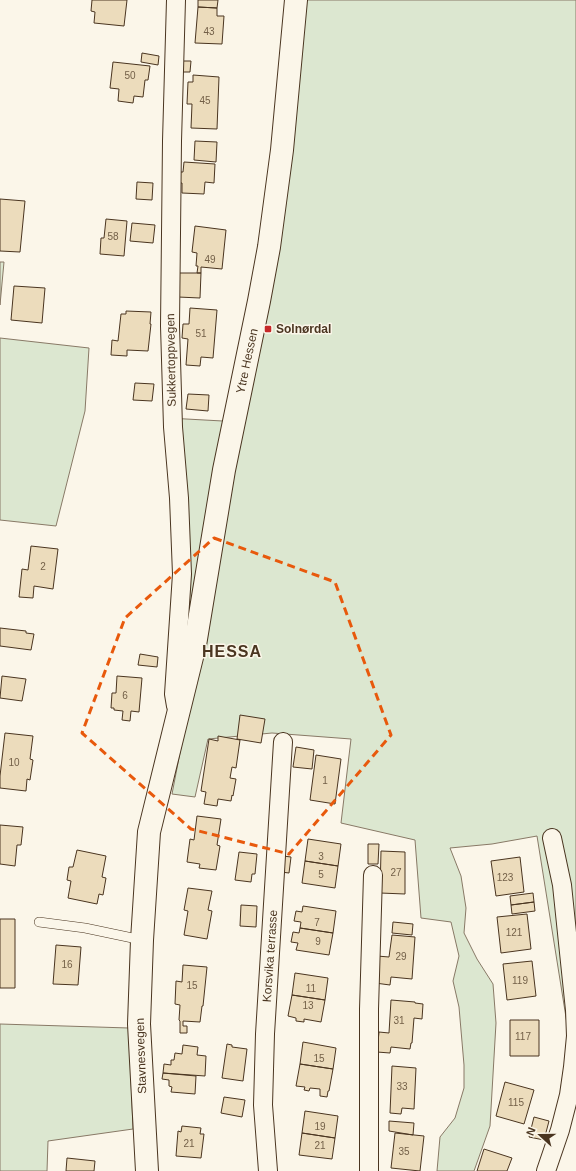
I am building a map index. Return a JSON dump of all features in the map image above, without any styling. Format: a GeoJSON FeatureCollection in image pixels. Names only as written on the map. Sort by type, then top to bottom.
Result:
{"type":"FeatureCollection","features":[{"type":"Feature","properties":{"kind":"street","name":"Sukkertoppvegen"},"geometry":{"type":"LineString","coordinates":[[176,0],[170,278],[173,428],[179,498],[182,574],[174,694],[178,718]]}},
{"type":"Feature","properties":{"kind":"street","name":"Ytre Hessen"},"geometry":{"type":"LineString","coordinates":[[178,718],[197,638],[218,503],[269,247],[282,150],[296,0]]}},
{"type":"Feature","properties":{"kind":"street","name":"Stavnesvegen"},"geometry":{"type":"LineString","coordinates":[[147,1171],[139,1024],[142,940],[149,832],[165,762],[178,718]]}},
{"type":"Feature","properties":{"kind":"street","name":"Korsvika terrasse"},"geometry":{"type":"LineString","coordinates":[[268,1171],[263,1105],[265,1034],[283,742]]}},
{"type":"Feature","properties":{"kind":"street"},"geometry":{"type":"LineString","coordinates":[[546,1171],[560,1130],[569,1095],[574,1067],[576,1036],[575,1010],[562,885],[552,838]]}},
{"type":"Feature","properties":{"kind":"street"},"geometry":{"type":"LineString","coordinates":[[369,1171],[369,1009],[373,875]]}},
{"type":"Feature","properties":{"kind":"lane"},"geometry":{"type":"LineString","coordinates":[[39,922],[85,928],[142,940]]}},
{"type":"Feature","properties":{"kind":"highlighted area"},"geometry":{"type":"Polygon","coordinates":[[[214,538],[335,582],[391,735],[289,854],[191,829],[82,733],[125,618],[214,538]]]}},
{"type":"Feature","properties":{"kind":"green space"},"geometry":{"type":"Polygon","coordinates":[[[303,0],[576,0],[576,1090],[561,1087],[569,1036],[537,836],[492,844],[450,848],[461,876],[466,908],[464,933],[477,959],[493,984],[496,1023],[490,1126],[474,1171],[437,1171],[440,1137],[455,1118],[464,1088],[464,1065],[459,1007],[453,981],[459,956],[451,922],[421,918],[415,840],[341,823],[351,739],[272,733],[208,739],[195,797],[172,794],[189,706],[168,418],[241,422],[303,0]]]}},
{"type":"Feature","properties":{"kind":"green space"},"geometry":{"type":"Polygon","coordinates":[[[0,262],[4,262],[0,305],[0,262]]]}},
{"type":"Feature","properties":{"kind":"green space"},"geometry":{"type":"Polygon","coordinates":[[[0,338],[89,348],[85,411],[56,526],[0,520],[0,338]]]}},
{"type":"Feature","properties":{"kind":"green space"},"geometry":{"type":"Polygon","coordinates":[[[0,1024],[129,1028],[133,1129],[48,1141],[47,1171],[0,1171],[0,1024]]]}},
{"type":"Feature","properties":{"kind":"building"},"geometry":{"type":"Polygon","coordinates":[[[92,0],[127,0],[124,26],[94,23],[95,12],[91,11],[92,0]]]}},
{"type":"Feature","properties":{"kind":"building"},"geometry":{"type":"Polygon","coordinates":[[[198,0],[218,0],[217,8],[198,7],[198,0]]]}},
{"type":"Feature","properties":{"kind":"building"},"geometry":{"type":"Polygon","coordinates":[[[198,7],[217,8],[217,16],[224,16],[222,44],[195,43],[198,7]]]}},
{"type":"Feature","properties":{"kind":"building"},"geometry":{"type":"Polygon","coordinates":[[[142,53],[159,56],[158,65],[141,62],[142,53]]]}},
{"type":"Feature","properties":{"kind":"building"},"geometry":{"type":"Polygon","coordinates":[[[182,61],[191,61],[190,72],[181,72],[182,61]]]}},
{"type":"Feature","properties":{"kind":"building"},"geometry":{"type":"Polygon","coordinates":[[[113,62],[150,66],[148,80],[145,80],[143,97],[134,96],[133,103],[118,101],[119,89],[110,88],[113,62]]]}},
{"type":"Feature","properties":{"kind":"building"},"geometry":{"type":"Polygon","coordinates":[[[193,75],[219,77],[217,129],[191,128],[192,104],[187,104],[188,82],[193,82],[193,75]]]}},
{"type":"Feature","properties":{"kind":"building"},"geometry":{"type":"Polygon","coordinates":[[[195,141],[217,142],[216,162],[194,160],[195,141]]]}},
{"type":"Feature","properties":{"kind":"building"},"geometry":{"type":"Polygon","coordinates":[[[184,162],[215,164],[214,183],[205,182],[204,194],[182,193],[182,183],[179,183],[179,172],[183,172],[184,162]]]}},
{"type":"Feature","properties":{"kind":"building"},"geometry":{"type":"Polygon","coordinates":[[[137,182],[153,183],[152,200],[136,199],[137,182]]]}},
{"type":"Feature","properties":{"kind":"building"},"geometry":{"type":"Polygon","coordinates":[[[0,199],[25,201],[20,252],[0,251],[0,199]]]}},
{"type":"Feature","properties":{"kind":"building"},"geometry":{"type":"Polygon","coordinates":[[[106,219],[127,221],[124,256],[100,254],[101,238],[104,238],[106,219]]]}},
{"type":"Feature","properties":{"kind":"building"},"geometry":{"type":"Polygon","coordinates":[[[132,223],[155,225],[153,243],[130,241],[132,223]]]}},
{"type":"Feature","properties":{"kind":"building"},"geometry":{"type":"Polygon","coordinates":[[[195,226],[226,230],[222,269],[201,267],[201,273],[197,273],[197,253],[192,252],[195,226]]]}},
{"type":"Feature","properties":{"kind":"building"},"geometry":{"type":"Polygon","coordinates":[[[179,273],[201,273],[200,298],[178,297],[179,273]]]}},
{"type":"Feature","properties":{"kind":"building"},"geometry":{"type":"Polygon","coordinates":[[[14,286],[45,288],[42,323],[11,320],[14,286]]]}},
{"type":"Feature","properties":{"kind":"building"},"geometry":{"type":"Polygon","coordinates":[[[190,308],[217,310],[213,358],[201,357],[200,366],[186,365],[188,339],[182,338],[183,324],[189,324],[190,308]]]}},
{"type":"Feature","properties":{"kind":"building"},"geometry":{"type":"Polygon","coordinates":[[[126,311],[151,312],[148,351],[127,350],[127,356],[111,355],[112,340],[118,341],[121,314],[126,314],[126,311]]]}},
{"type":"Feature","properties":{"kind":"building"},"geometry":{"type":"Polygon","coordinates":[[[135,383],[154,384],[152,401],[133,400],[135,383]]]}},
{"type":"Feature","properties":{"kind":"building"},"geometry":{"type":"Polygon","coordinates":[[[188,394],[209,395],[208,411],[186,409],[188,394]]]}},
{"type":"Feature","properties":{"kind":"building"},"geometry":{"type":"Polygon","coordinates":[[[31,546],[58,549],[53,589],[34,586],[33,598],[19,597],[22,569],[28,570],[31,546]]]}},
{"type":"Feature","properties":{"kind":"building"},"geometry":{"type":"Polygon","coordinates":[[[0,628],[26,631],[26,633],[34,634],[31,650],[0,646],[0,628]]]}},
{"type":"Feature","properties":{"kind":"building"},"geometry":{"type":"Polygon","coordinates":[[[140,654],[158,657],[157,667],[138,665],[140,654]]]}},
{"type":"Feature","properties":{"kind":"building"},"geometry":{"type":"Polygon","coordinates":[[[2,676],[26,679],[22,701],[0,698],[2,676]]]}},
{"type":"Feature","properties":{"kind":"building"},"geometry":{"type":"Polygon","coordinates":[[[117,676],[142,678],[139,712],[131,711],[130,721],[122,720],[123,711],[114,710],[114,708],[111,708],[112,693],[116,693],[117,676]]]}},
{"type":"Feature","properties":{"kind":"building"},"geometry":{"type":"Polygon","coordinates":[[[240,715],[265,719],[261,743],[237,739],[240,715]]]}},
{"type":"Feature","properties":{"kind":"building"},"geometry":{"type":"Polygon","coordinates":[[[5,733],[33,736],[30,759],[33,760],[30,780],[27,779],[26,791],[0,788],[5,733]]]}},
{"type":"Feature","properties":{"kind":"building"},"geometry":{"type":"Polygon","coordinates":[[[218,736],[240,740],[236,768],[232,767],[230,778],[236,779],[233,796],[232,795],[231,801],[218,799],[217,806],[204,804],[206,792],[201,791],[209,739],[218,741],[218,736]]]}},
{"type":"Feature","properties":{"kind":"building"},"geometry":{"type":"Polygon","coordinates":[[[296,747],[314,750],[312,769],[293,767],[296,747]]]}},
{"type":"Feature","properties":{"kind":"building"},"geometry":{"type":"Polygon","coordinates":[[[316,755],[341,759],[335,804],[310,800],[316,755]]]}},
{"type":"Feature","properties":{"kind":"building"},"geometry":{"type":"Polygon","coordinates":[[[197,816],[221,819],[217,845],[220,846],[216,870],[199,868],[200,864],[187,862],[190,839],[194,840],[197,816]]]}},
{"type":"Feature","properties":{"kind":"building"},"geometry":{"type":"Polygon","coordinates":[[[0,825],[23,827],[21,845],[17,845],[15,866],[0,864],[0,825]]]}},
{"type":"Feature","properties":{"kind":"building"},"geometry":{"type":"Polygon","coordinates":[[[308,839],[341,844],[338,866],[305,861],[308,839]]]}},
{"type":"Feature","properties":{"kind":"building"},"geometry":{"type":"Polygon","coordinates":[[[368,844],[379,844],[378,864],[368,864],[368,844]]]}},
{"type":"Feature","properties":{"kind":"building"},"geometry":{"type":"Polygon","coordinates":[[[77,850],[106,856],[102,877],[106,878],[103,895],[99,894],[97,904],[68,898],[71,881],[67,880],[69,867],[73,867],[77,850]]]}},
{"type":"Feature","properties":{"kind":"building"},"geometry":{"type":"Polygon","coordinates":[[[381,851],[405,852],[405,894],[380,893],[381,851]]]}},
{"type":"Feature","properties":{"kind":"building"},"geometry":{"type":"Polygon","coordinates":[[[239,852],[257,854],[255,874],[252,874],[251,882],[235,880],[239,852]]]}},
{"type":"Feature","properties":{"kind":"building"},"geometry":{"type":"Polygon","coordinates":[[[283,856],[291,857],[289,873],[281,872],[283,856]]]}},
{"type":"Feature","properties":{"kind":"building"},"geometry":{"type":"Polygon","coordinates":[[[520,857],[524,892],[496,896],[491,861],[520,857]]]}},
{"type":"Feature","properties":{"kind":"building"},"geometry":{"type":"Polygon","coordinates":[[[305,861],[338,866],[335,888],[302,883],[305,861]]]}},
{"type":"Feature","properties":{"kind":"building"},"geometry":{"type":"Polygon","coordinates":[[[188,888],[212,891],[208,910],[212,911],[207,939],[184,935],[188,911],[184,910],[188,888]]]}},
{"type":"Feature","properties":{"kind":"building"},"geometry":{"type":"Polygon","coordinates":[[[533,893],[534,902],[511,905],[510,896],[533,893]]]}},
{"type":"Feature","properties":{"kind":"building"},"geometry":{"type":"Polygon","coordinates":[[[534,902],[535,911],[512,914],[511,905],[534,902]]]}},
{"type":"Feature","properties":{"kind":"building"},"geometry":{"type":"Polygon","coordinates":[[[241,905],[257,906],[256,927],[240,926],[241,905]]]}},
{"type":"Feature","properties":{"kind":"building"},"geometry":{"type":"Polygon","coordinates":[[[303,906],[336,911],[333,933],[300,928],[301,922],[294,921],[296,911],[302,912],[303,906]]]}},
{"type":"Feature","properties":{"kind":"building"},"geometry":{"type":"Polygon","coordinates":[[[527,914],[531,949],[501,953],[497,917],[527,914]]]}},
{"type":"Feature","properties":{"kind":"building"},"geometry":{"type":"Polygon","coordinates":[[[0,919],[15,919],[15,988],[0,988],[0,919]]]}},
{"type":"Feature","properties":{"kind":"building"},"geometry":{"type":"Polygon","coordinates":[[[393,922],[413,924],[412,935],[392,933],[393,922]]]}},
{"type":"Feature","properties":{"kind":"building"},"geometry":{"type":"Polygon","coordinates":[[[300,928],[333,933],[329,955],[296,950],[298,943],[291,942],[293,932],[299,933],[300,928]]]}},
{"type":"Feature","properties":{"kind":"building"},"geometry":{"type":"Polygon","coordinates":[[[392,935],[415,937],[412,979],[391,977],[390,985],[375,983],[377,956],[389,957],[392,935]]]}},
{"type":"Feature","properties":{"kind":"building"},"geometry":{"type":"Polygon","coordinates":[[[56,945],[81,947],[78,985],[53,984],[56,945]]]}},
{"type":"Feature","properties":{"kind":"building"},"geometry":{"type":"Polygon","coordinates":[[[532,961],[536,996],[507,1000],[503,964],[532,961]]]}},
{"type":"Feature","properties":{"kind":"building"},"geometry":{"type":"Polygon","coordinates":[[[183,965],[207,967],[200,1022],[183,1021],[183,1026],[187,1026],[187,1033],[180,1033],[180,1005],[175,1004],[176,981],[182,982],[183,965]]]}},
{"type":"Feature","properties":{"kind":"building"},"geometry":{"type":"Polygon","coordinates":[[[295,973],[328,978],[325,1000],[292,995],[295,973]]]}},
{"type":"Feature","properties":{"kind":"building"},"geometry":{"type":"Polygon","coordinates":[[[292,995],[325,1000],[321,1022],[304,1019],[304,1022],[296,1021],[296,1018],[288,1016],[292,995]]]}},
{"type":"Feature","properties":{"kind":"building"},"geometry":{"type":"Polygon","coordinates":[[[391,1000],[423,1004],[422,1019],[414,1018],[412,1043],[410,1049],[391,1047],[390,1053],[377,1052],[379,1032],[389,1033],[391,1000]]]}},
{"type":"Feature","properties":{"kind":"building"},"geometry":{"type":"Polygon","coordinates":[[[510,1020],[539,1020],[539,1056],[510,1056],[510,1020]]]}},
{"type":"Feature","properties":{"kind":"building"},"geometry":{"type":"Polygon","coordinates":[[[303,1042],[336,1048],[333,1069],[300,1064],[303,1042]]]}},
{"type":"Feature","properties":{"kind":"building"},"geometry":{"type":"Polygon","coordinates":[[[227,1044],[232,1045],[232,1047],[247,1049],[243,1081],[222,1078],[227,1044]]]}},
{"type":"Feature","properties":{"kind":"building"},"geometry":{"type":"Polygon","coordinates":[[[183,1045],[198,1047],[197,1055],[206,1056],[205,1076],[163,1073],[164,1064],[171,1065],[171,1060],[174,1060],[175,1053],[182,1054],[183,1045]]]}},
{"type":"Feature","properties":{"kind":"building"},"geometry":{"type":"Polygon","coordinates":[[[300,1064],[333,1069],[327,1097],[320,1096],[320,1089],[310,1088],[309,1091],[304,1090],[305,1087],[296,1086],[300,1064]]]}},
{"type":"Feature","properties":{"kind":"building"},"geometry":{"type":"Polygon","coordinates":[[[392,1066],[416,1068],[414,1109],[402,1108],[401,1114],[390,1113],[392,1066]]]}},
{"type":"Feature","properties":{"kind":"building"},"geometry":{"type":"Polygon","coordinates":[[[163,1073],[196,1076],[195,1094],[171,1092],[172,1087],[169,1086],[169,1080],[162,1079],[163,1073]]]}},
{"type":"Feature","properties":{"kind":"building"},"geometry":{"type":"Polygon","coordinates":[[[505,1082],[534,1090],[524,1124],[496,1116],[505,1082]]]}},
{"type":"Feature","properties":{"kind":"building"},"geometry":{"type":"Polygon","coordinates":[[[224,1097],[245,1100],[242,1117],[221,1113],[224,1097]]]}},
{"type":"Feature","properties":{"kind":"building"},"geometry":{"type":"Polygon","coordinates":[[[305,1111],[338,1116],[335,1138],[302,1133],[305,1111]]]}},
{"type":"Feature","properties":{"kind":"building"},"geometry":{"type":"Polygon","coordinates":[[[534,1117],[549,1121],[544,1140],[529,1137],[534,1117]]]}},
{"type":"Feature","properties":{"kind":"building"},"geometry":{"type":"Polygon","coordinates":[[[389,1121],[414,1123],[413,1135],[389,1131],[389,1121]]]}},
{"type":"Feature","properties":{"kind":"building"},"geometry":{"type":"Polygon","coordinates":[[[182,1126],[201,1128],[200,1134],[204,1134],[201,1158],[176,1156],[178,1131],[181,1132],[182,1126]]]}},
{"type":"Feature","properties":{"kind":"building"},"geometry":{"type":"Polygon","coordinates":[[[302,1133],[335,1138],[332,1159],[299,1155],[302,1133]]]}},
{"type":"Feature","properties":{"kind":"building"},"geometry":{"type":"Polygon","coordinates":[[[395,1133],[424,1136],[420,1171],[391,1168],[395,1133]]]}},
{"type":"Feature","properties":{"kind":"building"},"geometry":{"type":"Polygon","coordinates":[[[484,1149],[512,1158],[507,1171],[477,1171],[484,1149]]]}},
{"type":"Feature","properties":{"kind":"building"},"geometry":{"type":"Polygon","coordinates":[[[67,1158],[95,1161],[94,1171],[66,1171],[67,1158]]]}},
{"type":"Feature","properties":{"kind":"place","name":"Solnørdal"},"geometry":{"type":"Point","coordinates":[268,329]}},
{"type":"Feature","properties":{"kind":"district","name":"HESSA"},"geometry":{"type":"Point","coordinates":[232,651]}}]}
